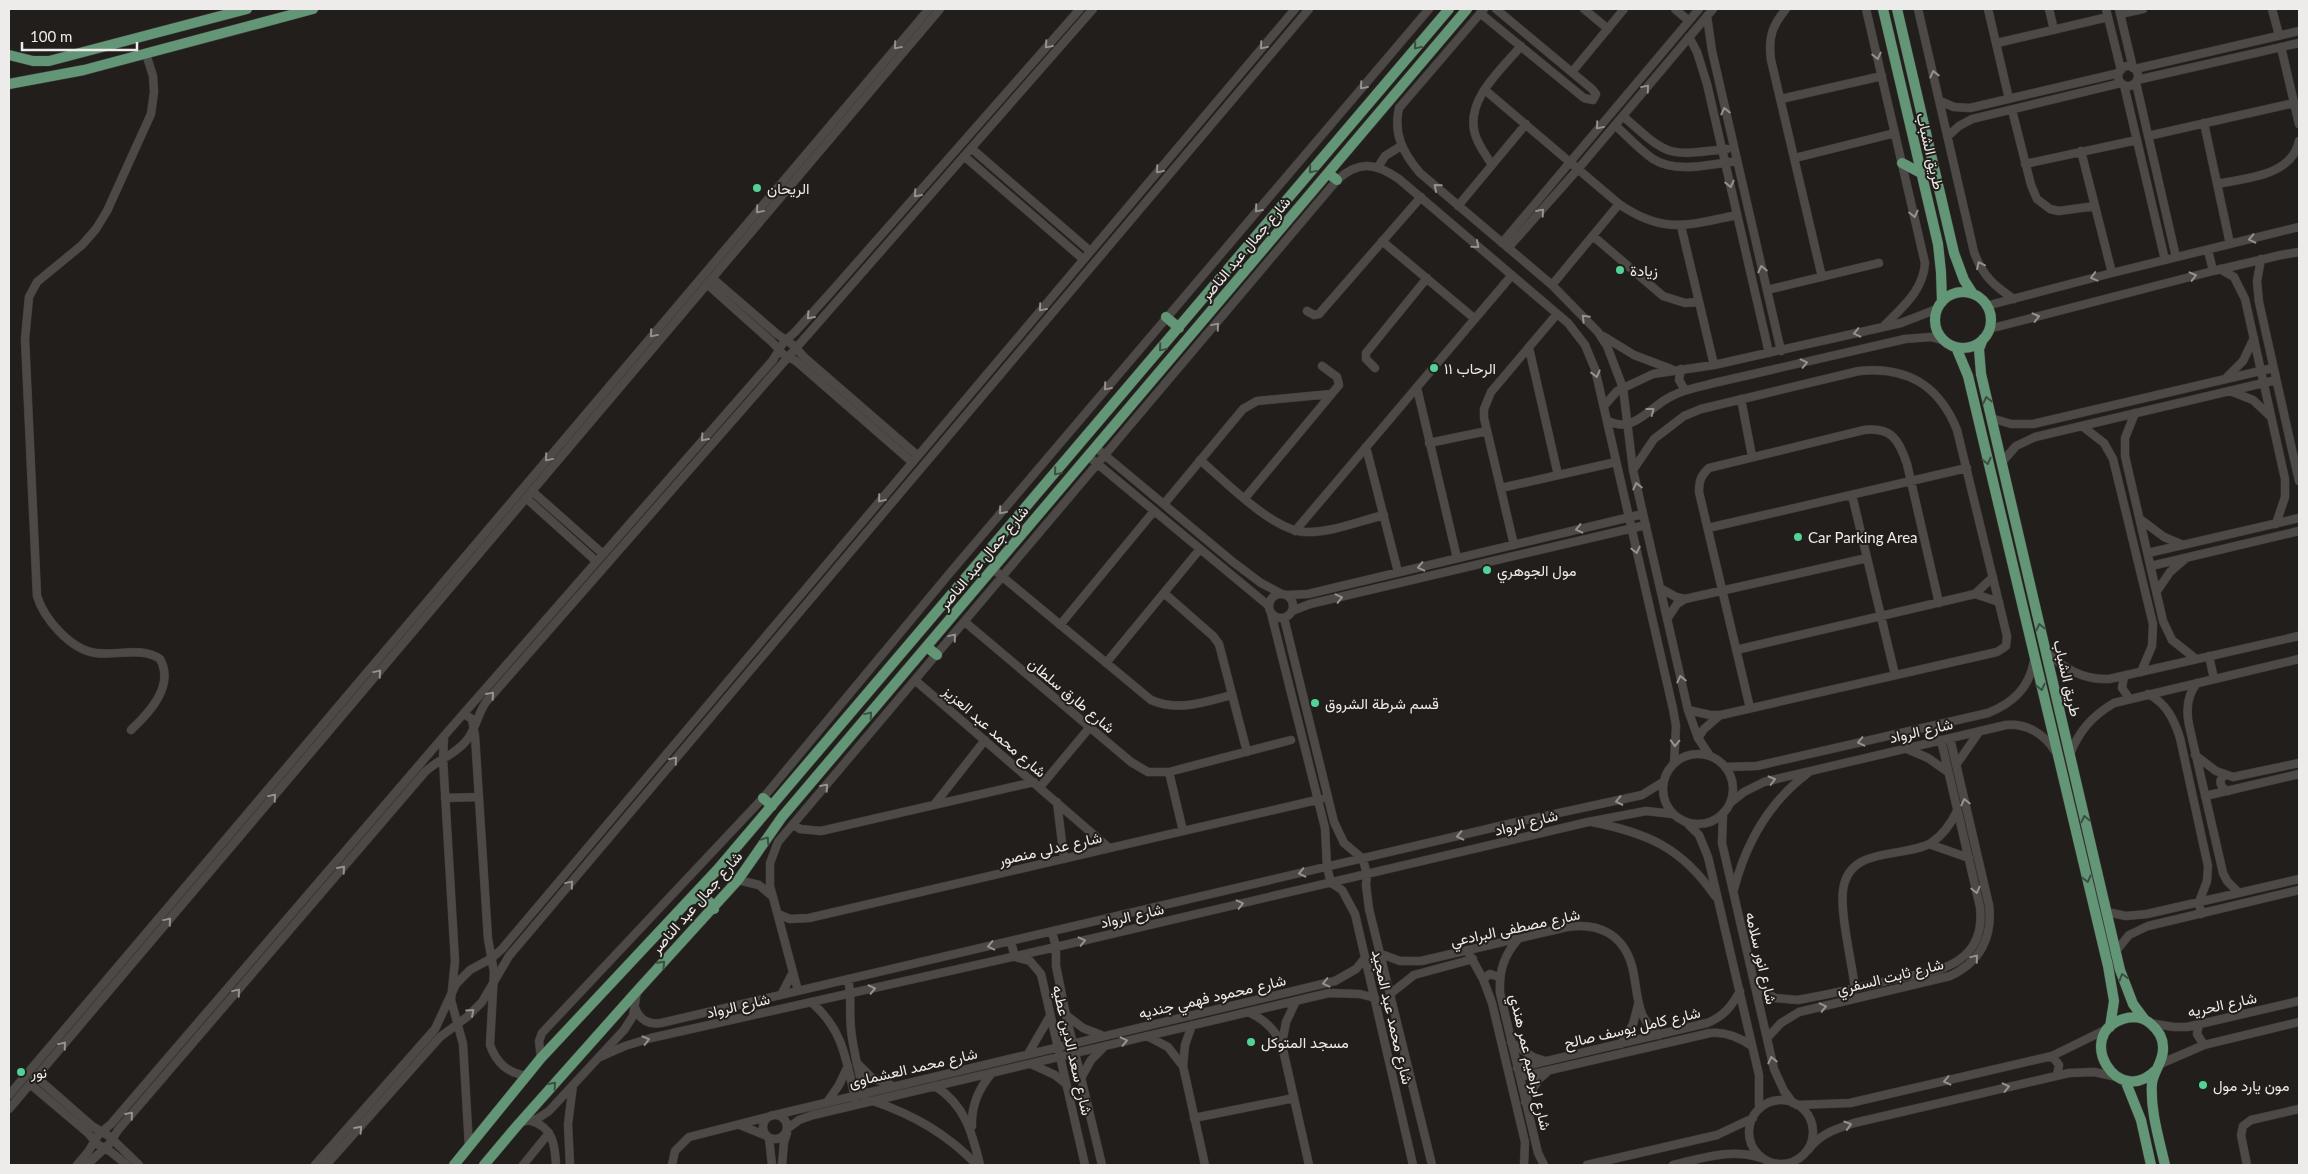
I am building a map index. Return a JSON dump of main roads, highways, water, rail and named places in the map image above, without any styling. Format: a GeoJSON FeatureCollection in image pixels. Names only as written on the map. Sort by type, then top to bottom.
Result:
{"type":"FeatureCollection","features":[{"type":"Feature","properties":{"kind":"main road"},"geometry":{"type":"LineString","coordinates":[[9,55],[33,61],[49,61],[247,9]]}},
{"type":"Feature","properties":{"kind":"main road"},"geometry":{"type":"LineString","coordinates":[[9,84],[84,70],[313,9]]}},
{"type":"Feature","properties":{"kind":"main road","name":"شارع جمال عبد الناصر"},"geometry":{"type":"LineString","coordinates":[[454,1165],[541,1058],[690,900],[772,806],[1449,9]]}},
{"type":"Feature","properties":{"kind":"main road","name":"شارع جمال عبد الناصر"},"geometry":{"type":"LineString","coordinates":[[484,1165],[526,1121],[637,991],[714,909],[738,880],[782,817],[1467,9]]}},
{"type":"Feature","properties":{"kind":"main road","name":"طريق الشباب"},"geometry":{"type":"LineString","coordinates":[[1883,9],[1938,244],[1941,272],[1939,306]]}},
{"type":"Feature","properties":{"kind":"main road","name":"طريق الشباب"},"geometry":{"type":"LineString","coordinates":[[1897,9],[1952,246],[1958,267],[1973,294]]}},
{"type":"Feature","properties":{"kind":"main road"},"geometry":{"type":"LineString","coordinates":[[195,23],[200,39]]}},
{"type":"Feature","properties":{"kind":"main road"},"geometry":{"type":"LineString","coordinates":[[1390,101],[1399,108]]}},
{"type":"Feature","properties":{"kind":"main road"},"geometry":{"type":"LineString","coordinates":[[1902,164],[1921,173]]}},
{"type":"Feature","properties":{"kind":"main road"},"geometry":{"type":"LineString","coordinates":[[1328,173],[1337,180]]}},
{"type":"Feature","properties":{"kind":"main road"},"geometry":{"type":"LineString","coordinates":[[1240,254],[1251,263]]}},
{"type":"Feature","properties":{"kind":"main road"},"geometry":{"type":"LineString","coordinates":[[1225,273],[1236,283]]}},
{"type":"Feature","properties":{"kind":"main road"},"geometry":{"type":"LineString","coordinates":[[1956,293],[1973,294],[1986,306],[1990,317],[1989,329],[1983,339],[1973,345],[1956,347],[1945,342],[1936,327],[1939,306],[1956,293]]}},
{"type":"Feature","properties":{"kind":"main road"},"geometry":{"type":"LineString","coordinates":[[1166,317],[1179,328]]}},
{"type":"Feature","properties":{"kind":"main road","name":"طريق الشباب"},"geometry":{"type":"LineString","coordinates":[[1983,339],[1979,349],[1979,361],[1991,418],[2116,951],[2128,993],[2138,1012],[2147,1021]]}},
{"type":"Feature","properties":{"kind":"main road","name":"طريق الشباب"},"geometry":{"type":"LineString","coordinates":[[1956,347],[1968,376],[2111,981],[2114,1002],[2109,1027]]}},
{"type":"Feature","properties":{"kind":"main road"},"geometry":{"type":"LineString","coordinates":[[927,647],[937,655]]}},
{"type":"Feature","properties":{"kind":"main road"},"geometry":{"type":"LineString","coordinates":[[763,798],[772,806]]}},
{"type":"Feature","properties":{"kind":"main road"},"geometry":{"type":"LineString","coordinates":[[690,900],[703,898],[712,904],[714,909]]}},
{"type":"Feature","properties":{"kind":"main road"},"geometry":{"type":"LineString","coordinates":[[2152,1165],[2141,1120],[2121,1078],[2106,1067],[2101,1054],[2102,1040],[2109,1027],[2125,1018],[2147,1021],[2161,1037],[2163,1055],[2152,1081],[2152,1096],[2165,1165]]}},
{"type":"Feature","properties":{"kind":"main road"},"geometry":{"type":"LineString","coordinates":[[2121,1078],[2140,1080],[2150,1075],[2159,1066]]}},
{"type":"Feature","properties":{"kind":"place","name":"الريحان"},"geometry":{"type":"Point","coordinates":[757,188]}},
{"type":"Feature","properties":{"kind":"place","name":"زيادة"},"geometry":{"type":"Point","coordinates":[1620,270]}},
{"type":"Feature","properties":{"kind":"place","name":"الرحاب ١١"},"geometry":{"type":"Point","coordinates":[1434,368]}},
{"type":"Feature","properties":{"kind":"place","name":"Car Parking Area"},"geometry":{"type":"Point","coordinates":[1798,537]}},
{"type":"Feature","properties":{"kind":"place","name":"مول الجوهري"},"geometry":{"type":"Point","coordinates":[1487,570]}},
{"type":"Feature","properties":{"kind":"place","name":"قسم شرطة الشروق"},"geometry":{"type":"Point","coordinates":[1315,703]}},
{"type":"Feature","properties":{"kind":"place","name":"مسجد المتوكل"},"geometry":{"type":"Point","coordinates":[1251,1042]}},
{"type":"Feature","properties":{"kind":"place","name":"نور"},"geometry":{"type":"Point","coordinates":[21,1072]}},
{"type":"Feature","properties":{"kind":"place","name":"مون يارد مول"},"geometry":{"type":"Point","coordinates":[2203,1085]}}]}
